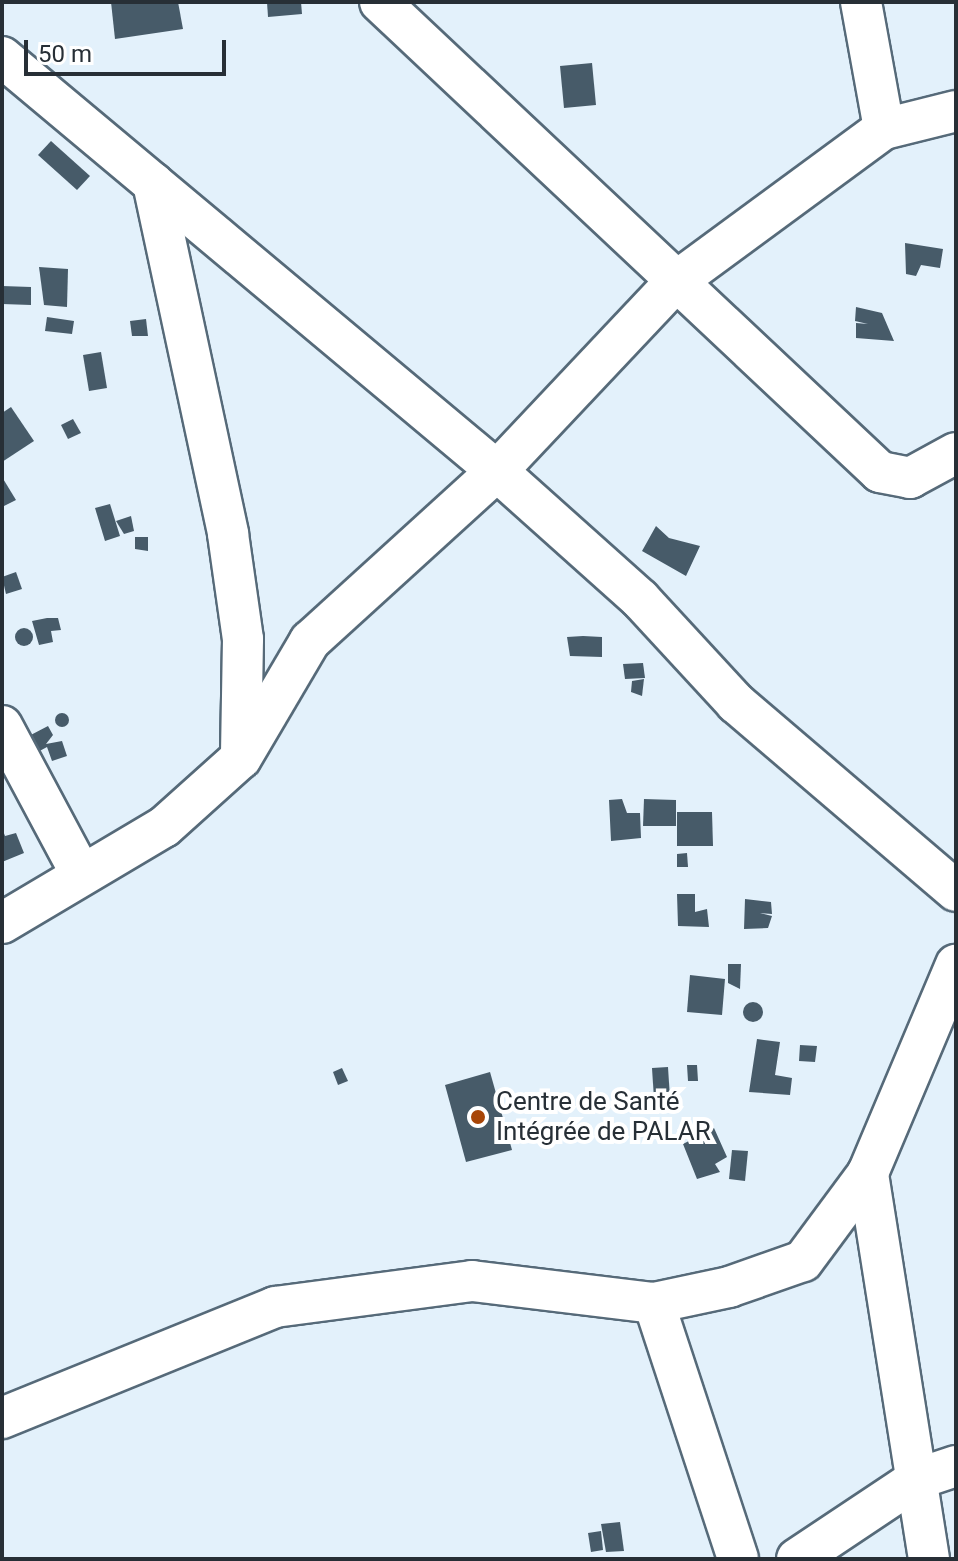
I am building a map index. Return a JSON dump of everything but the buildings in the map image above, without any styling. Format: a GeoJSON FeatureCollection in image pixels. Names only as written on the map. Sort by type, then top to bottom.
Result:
{"type":"FeatureCollection","features":[{"type":"Feature","properties":{"kind":"street"},"geometry":{"type":"LineString","coordinates":[[380,2],[674,283],[880,472],[910,478],[956,453]]}},
{"type":"Feature","properties":{"kind":"street"},"geometry":{"type":"LineString","coordinates":[[861,2],[884,129]]}},
{"type":"Feature","properties":{"kind":"street"},"geometry":{"type":"LineString","coordinates":[[2,57],[497,471],[640,599],[736,703],[956,891]]}},
{"type":"Feature","properties":{"kind":"street"},"geometry":{"type":"LineString","coordinates":[[2,923],[164,827],[241,758],[310,641],[497,471],[674,283],[884,129],[956,111]]}},
{"type":"Feature","properties":{"kind":"street"},"geometry":{"type":"LineString","coordinates":[[153,183],[175,312],[228,534],[243,639],[241,758]]}},
{"type":"Feature","properties":{"kind":"street"},"geometry":{"type":"LineString","coordinates":[[2,726],[81,874]]}},
{"type":"Feature","properties":{"kind":"street"},"geometry":{"type":"LineString","coordinates":[[2,1418],[275,1307],[472,1281],[654,1303],[729,1287],[803,1261],[868,1173],[956,965]]}},
{"type":"Feature","properties":{"kind":"street"},"geometry":{"type":"LineString","coordinates":[[868,1173],[929,1559]]}},
{"type":"Feature","properties":{"kind":"street"},"geometry":{"type":"LineString","coordinates":[[654,1303],[738,1559]]}},
{"type":"Feature","properties":{"kind":"street"},"geometry":{"type":"LineString","coordinates":[[797,1559],[917,1479],[956,1466]]}},
{"type":"Feature","properties":{"kind":"place","name":"Centre de Santé Intégrée de PALAR"},"geometry":{"type":"Point","coordinates":[478,1117]}}]}
